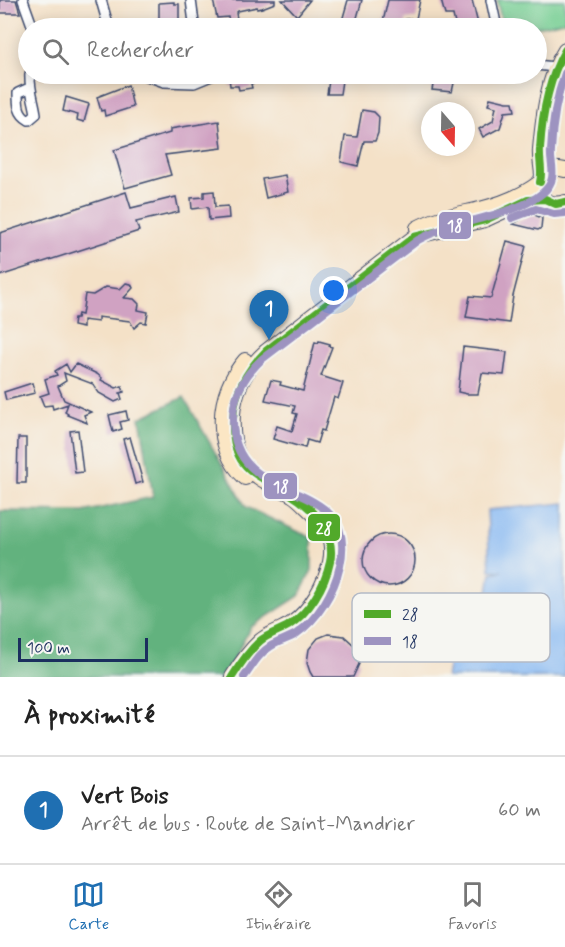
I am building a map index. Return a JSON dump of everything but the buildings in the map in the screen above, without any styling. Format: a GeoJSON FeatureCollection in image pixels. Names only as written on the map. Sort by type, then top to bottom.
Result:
{"type":"FeatureCollection","features":[{"type":"Feature","properties":{"kind":"main road"},"geometry":{"type":"LineString","coordinates":[[545,200],[540,192],[540,149],[555,67],[565,50]]}},
{"type":"Feature","properties":{"kind":"main road"},"geometry":{"type":"LineString","coordinates":[[307,507],[273,494],[248,481],[231,461],[225,446],[222,412],[228,389],[239,368],[255,351],[412,231],[440,218],[496,205],[526,191],[549,171],[562,169],[542,139]]}},
{"type":"Feature","properties":{"kind":"main road"},"geometry":{"type":"LineString","coordinates":[[232,677],[250,650],[262,639],[291,624],[302,615],[314,599],[330,564],[330,538],[319,518],[294,496],[261,480],[246,466],[238,453],[233,436],[234,409],[246,372],[266,351],[414,237],[485,220],[528,200],[545,200],[556,204],[565,202]]}},
{"type":"Feature","properties":{"kind":"street"},"geometry":{"type":"LineString","coordinates":[[23,0],[29,18]]}},
{"type":"Feature","properties":{"kind":"street"},"geometry":{"type":"LineString","coordinates":[[101,0],[106,18]]}},
{"type":"Feature","properties":{"kind":"street"},"geometry":{"type":"LineString","coordinates":[[191,0],[193,18]]}},
{"type":"Feature","properties":{"kind":"street"},"geometry":{"type":"LineString","coordinates":[[491,0],[495,18]]}},
{"type":"Feature","properties":{"kind":"street"},"geometry":{"type":"LineString","coordinates":[[547,66],[555,67]]}},
{"type":"Feature","properties":{"kind":"street"},"geometry":{"type":"LineString","coordinates":[[29,84],[29,88]]}},
{"type":"Feature","properties":{"kind":"green space"},"geometry":{"type":"Polygon","coordinates":[[[497,0],[565,0],[565,21],[547,25],[547,18],[501,18],[497,0]]]}},
{"type":"Feature","properties":{"kind":"green space"},"geometry":{"type":"Polygon","coordinates":[[[184,397],[246,507],[312,538],[312,570],[299,596],[251,627],[224,677],[0,677],[0,511],[83,512],[153,497],[140,418],[184,397]]]}},
{"type":"Feature","properties":{"kind":"water"},"geometry":{"type":"Polygon","coordinates":[[[565,503],[565,677],[446,677],[449,662],[550,662],[550,593],[488,593],[491,573],[502,571],[490,570],[487,510],[565,503]]]}},
{"type":"Feature","properties":{"kind":"transit line","name":"28"},"geometry":{"type":"LineString","coordinates":[[540,182],[540,149],[544,111],[554,73],[565,50]]}},
{"type":"Feature","properties":{"kind":"transit line","name":"18"},"geometry":{"type":"LineString","coordinates":[[244,677],[263,652],[296,634],[318,613],[334,585],[340,566],[341,537],[332,516],[315,503],[272,482],[252,468],[238,448],[233,419],[235,402],[241,386],[262,359],[418,240],[452,226],[509,210],[538,197],[547,188],[552,178],[552,131],[565,73]]}},
{"type":"Feature","properties":{"kind":"transit line","name":"28"},"geometry":{"type":"LineString","coordinates":[[232,677],[260,641],[296,621],[303,614],[315,598],[324,580],[331,552],[327,533],[316,515],[292,495],[257,475],[241,460],[233,436],[233,419],[236,399],[247,373],[266,351],[414,237],[485,220],[528,200],[545,199],[556,204],[565,202]]}},
{"type":"Feature","properties":{"kind":"transit line","name":"18"},"geometry":{"type":"LineString","coordinates":[[512,218],[536,209],[554,214],[565,213]]}},
{"type":"Feature","properties":{"kind":"place","name":"Vert Bois"},"geometry":{"type":"Point","coordinates":[269,340]}}]}
